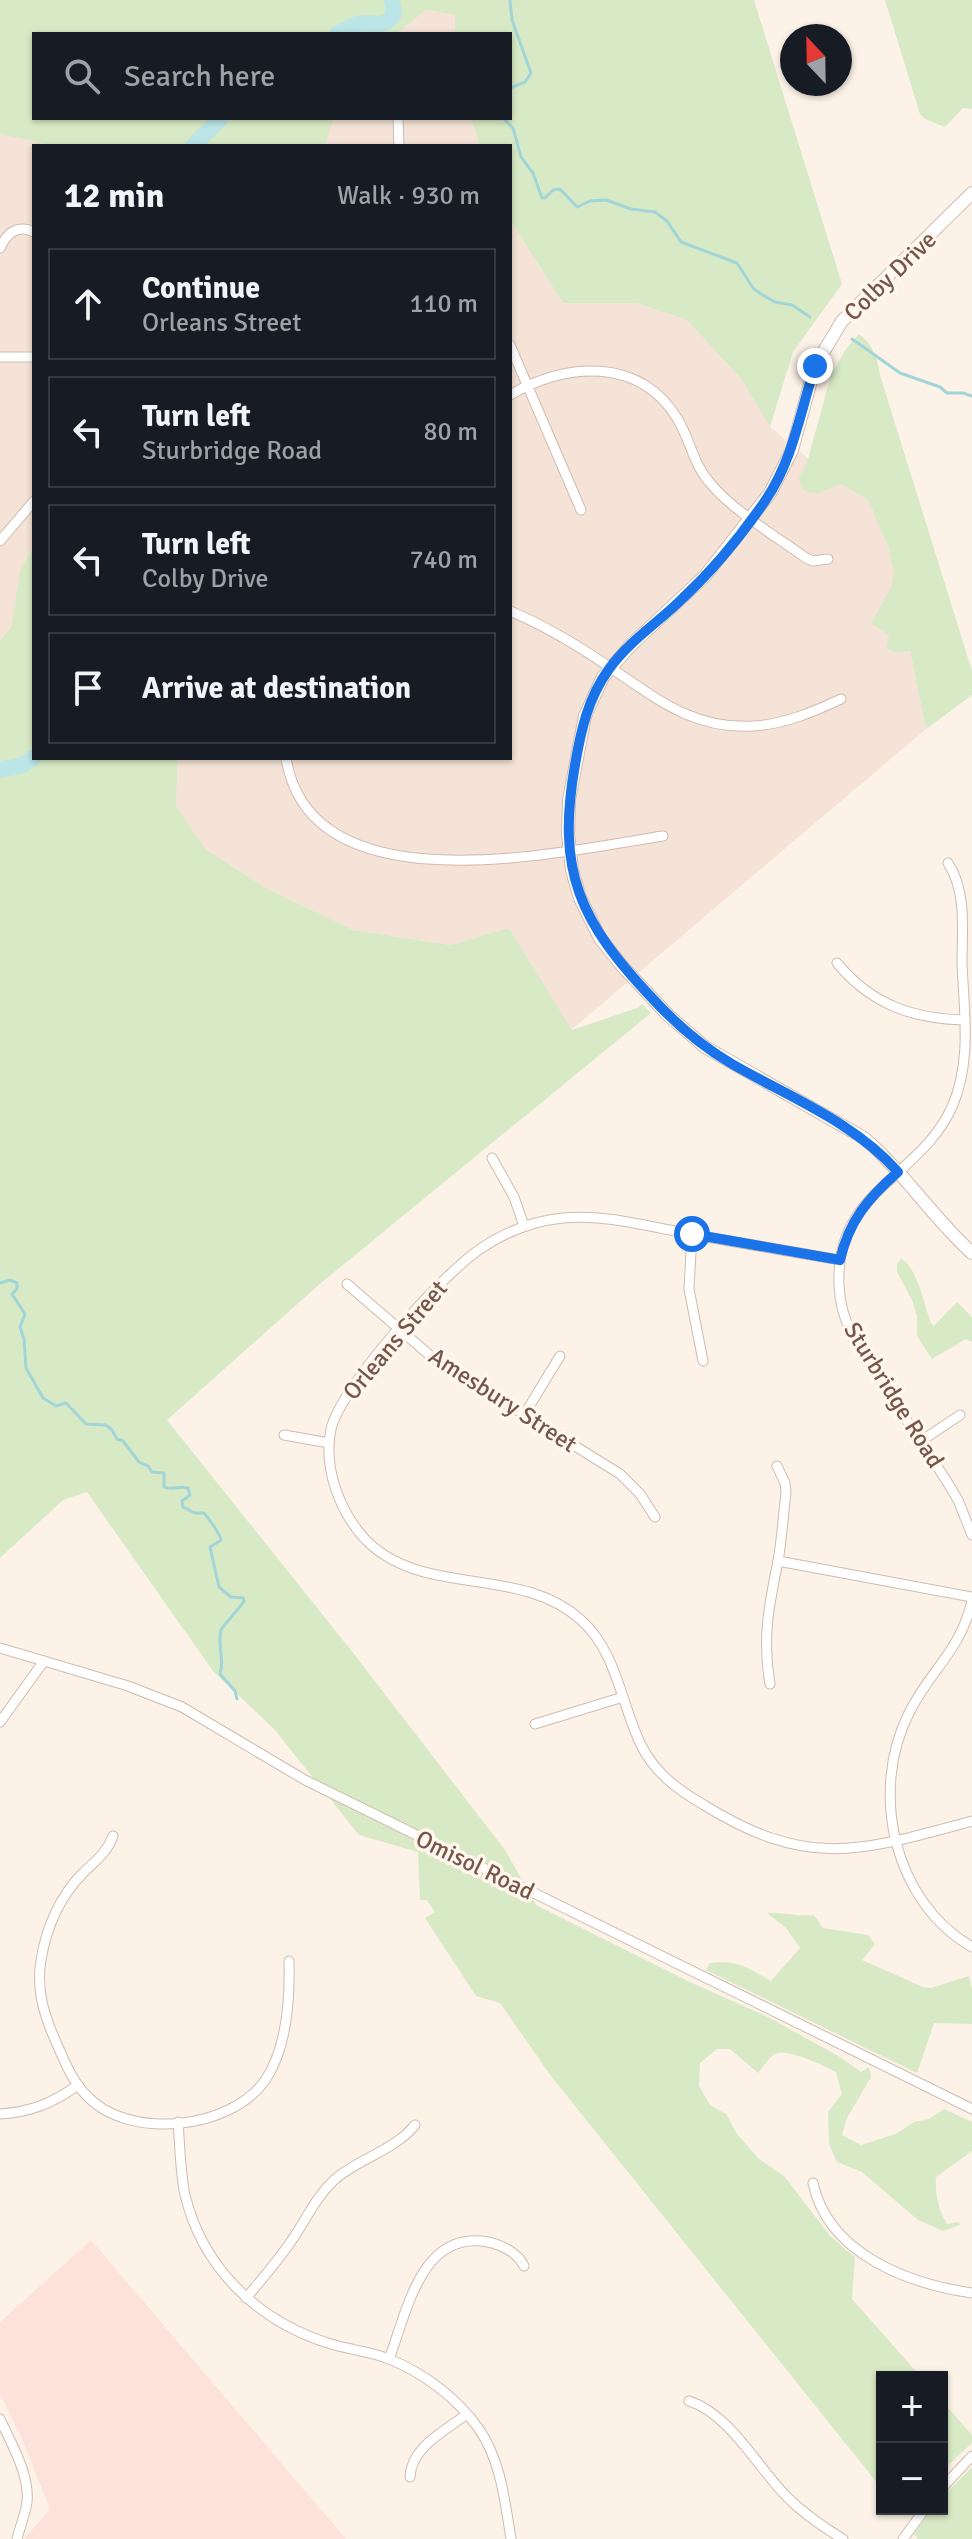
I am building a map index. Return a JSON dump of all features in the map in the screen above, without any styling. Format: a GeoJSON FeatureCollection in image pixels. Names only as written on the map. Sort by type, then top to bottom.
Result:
{"type":"FeatureCollection","features":[{"type":"Feature","properties":{"kind":"street"},"geometry":{"type":"LineString","coordinates":[[398,120],[399,144]]}},
{"type":"Feature","properties":{"kind":"street","name":"Colby Drive"},"geometry":{"type":"LineString","coordinates":[[972,194],[836,329],[815,366],[788,461],[777,482],[705,576],[610,667],[590,702],[579,739],[567,815],[570,850],[580,898],[600,938],[623,967],[694,1039],[864,1138],[972,1253]]}},
{"type":"Feature","properties":{"kind":"street"},"geometry":{"type":"LineString","coordinates":[[0,248],[5,238],[16,229],[32,231]]}},
{"type":"Feature","properties":{"kind":"street"},"geometry":{"type":"LineString","coordinates":[[512,350],[581,510]]}},
{"type":"Feature","properties":{"kind":"street"},"geometry":{"type":"LineString","coordinates":[[0,357],[32,357]]}},
{"type":"Feature","properties":{"kind":"street"},"geometry":{"type":"LineString","coordinates":[[512,394],[561,374],[588,370],[619,373],[644,384],[669,406],[679,421],[692,455],[719,494],[806,558],[828,559]]}},
{"type":"Feature","properties":{"kind":"street"},"geometry":{"type":"LineString","coordinates":[[0,541],[32,503]]}},
{"type":"Feature","properties":{"kind":"street"},"geometry":{"type":"LineString","coordinates":[[512,612],[551,630],[669,708],[716,724],[753,726],[776,723],[841,699]]}},
{"type":"Feature","properties":{"kind":"street"},"geometry":{"type":"LineString","coordinates":[[286,760],[292,784],[308,812],[328,830],[351,842],[400,856],[452,860],[570,850],[663,836]]}},
{"type":"Feature","properties":{"kind":"street","name":"Sturbridge Road"},"geometry":{"type":"LineString","coordinates":[[948,863],[961,892],[967,932],[965,1058],[953,1105],[935,1135],[872,1195],[857,1214],[844,1241],[840,1260],[841,1301],[849,1330],[958,1500],[972,1535]]}},
{"type":"Feature","properties":{"kind":"street"},"geometry":{"type":"LineString","coordinates":[[837,963],[858,987],[885,1004],[922,1017],[965,1020]]}},
{"type":"Feature","properties":{"kind":"street"},"geometry":{"type":"LineString","coordinates":[[492,1158],[514,1197],[524,1226]]}},
{"type":"Feature","properties":{"kind":"street","name":"Orleans Street"},"geometry":{"type":"LineString","coordinates":[[840,1260],[581,1217],[524,1226],[501,1236],[465,1260],[373,1359],[343,1401],[331,1428],[331,1473],[343,1507],[354,1525],[376,1549],[403,1565],[459,1579],[518,1588],[550,1599],[580,1618],[601,1643],[640,1743],[658,1771],[712,1811],[764,1835],[802,1848],[840,1851],[896,1842],[972,1821]]}},
{"type":"Feature","properties":{"kind":"street"},"geometry":{"type":"LineString","coordinates":[[692,1234],[689,1289],[703,1361]]}},
{"type":"Feature","properties":{"kind":"street","name":"Amesbury Street"},"geometry":{"type":"LineString","coordinates":[[347,1284],[433,1358],[620,1474],[640,1494],[655,1517]]}},
{"type":"Feature","properties":{"kind":"street"},"geometry":{"type":"LineString","coordinates":[[524,1415],[560,1356]]}},
{"type":"Feature","properties":{"kind":"street"},"geometry":{"type":"LineString","coordinates":[[921,1441],[960,1415]]}},
{"type":"Feature","properties":{"kind":"street"},"geometry":{"type":"LineString","coordinates":[[284,1435],[329,1443]]}},
{"type":"Feature","properties":{"kind":"street"},"geometry":{"type":"LineString","coordinates":[[770,1684],[765,1629],[769,1595],[778,1561],[786,1493],[777,1466]]}},
{"type":"Feature","properties":{"kind":"street"},"geometry":{"type":"LineString","coordinates":[[778,1561],[972,1599],[954,1649],[920,1694],[898,1738],[891,1807],[896,1842],[905,1871],[924,1906],[944,1928],[972,1947]]}},
{"type":"Feature","properties":{"kind":"street","name":"Omisol Road"},"geometry":{"type":"LineString","coordinates":[[0,1648],[128,1686],[182,1707],[305,1780],[972,2109]]}},
{"type":"Feature","properties":{"kind":"street"},"geometry":{"type":"LineString","coordinates":[[0,1722],[44,1661]]}},
{"type":"Feature","properties":{"kind":"street"},"geometry":{"type":"LineString","coordinates":[[535,1724],[623,1697]]}},
{"type":"Feature","properties":{"kind":"street"},"geometry":{"type":"LineString","coordinates":[[113,1836],[104,1854],[83,1872],[62,1900],[48,1934],[39,1975],[41,2002],[63,2059],[87,2097],[100,2107],[131,2121],[178,2122],[207,2119],[249,2098],[267,2078],[279,2048],[288,1996],[289,1961]]}},
{"type":"Feature","properties":{"kind":"street"},"geometry":{"type":"LineString","coordinates":[[0,2114],[45,2106],[78,2085]]}},
{"type":"Feature","properties":{"kind":"street"},"geometry":{"type":"LineString","coordinates":[[178,2122],[181,2168],[190,2212],[215,2262],[246,2298],[274,2319],[295,2331],[335,2345],[389,2359],[432,2383],[467,2414],[484,2438],[496,2463],[511,2539]]}},
{"type":"Feature","properties":{"kind":"street"},"geometry":{"type":"LineString","coordinates":[[246,2298],[279,2258],[311,2207],[335,2180],[400,2140],[415,2125]]}},
{"type":"Feature","properties":{"kind":"street"},"geometry":{"type":"LineString","coordinates":[[813,2183],[816,2201],[823,2213],[848,2240],[873,2260],[901,2276],[924,2284],[972,2293]]}},
{"type":"Feature","properties":{"kind":"street"},"geometry":{"type":"LineString","coordinates":[[389,2359],[423,2270],[435,2255],[454,2245],[488,2242],[512,2252],[524,2266]]}},
{"type":"Feature","properties":{"kind":"street"},"geometry":{"type":"LineString","coordinates":[[689,2401],[715,2414],[787,2497],[843,2539]]}},
{"type":"Feature","properties":{"kind":"street"},"geometry":{"type":"LineString","coordinates":[[410,2477],[410,2467],[417,2453],[467,2414]]}},
{"type":"Feature","properties":{"kind":"street"},"geometry":{"type":"LineString","coordinates":[[0,2419],[15,2451],[26,2491],[25,2514],[17,2539]]}},
{"type":"Feature","properties":{"kind":"street"},"geometry":{"type":"LineString","coordinates":[[948,2482],[972,2456]]}},
{"type":"Feature","properties":{"kind":"street"},"geometry":{"type":"LineString","coordinates":[[903,2539],[921,2515]]}},
{"type":"Feature","properties":{"kind":"shaded area"},"geometry":{"type":"Polygon","coordinates":[[[426,10],[455,15],[455,32],[398,32],[426,10]]]}},
{"type":"Feature","properties":{"kind":"shaded area"},"geometry":{"type":"Polygon","coordinates":[[[333,120],[472,120],[479,144],[326,144],[333,120]]]}},
{"type":"Feature","properties":{"kind":"shaded area"},"geometry":{"type":"Polygon","coordinates":[[[0,134],[45,144],[32,144],[32,550],[20,570],[11,627],[0,640],[0,134]]]}},
{"type":"Feature","properties":{"kind":"shaded area"},"geometry":{"type":"Polygon","coordinates":[[[512,223],[563,303],[636,303],[687,320],[742,380],[770,427],[832,478],[868,500],[889,549],[926,729],[571,1030],[509,928],[451,945],[353,930],[264,887],[205,850],[176,806],[178,760],[512,760],[512,223]]]}},
{"type":"Feature","properties":{"kind":"shaded area"},"geometry":{"type":"Polygon","coordinates":[[[91,2240],[346,2539],[24,2539],[50,2509],[0,2394],[0,2322],[91,2240]]]}},
{"type":"Feature","properties":{"kind":"green space"},"geometry":{"type":"Polygon","coordinates":[[[0,0],[754,0],[780,84],[780,96],[784,96],[842,284],[793,352],[770,427],[742,380],[687,320],[636,303],[563,303],[512,223],[512,144],[479,144],[472,120],[512,120],[512,32],[455,32],[455,15],[426,10],[398,32],[32,32],[32,120],[333,120],[326,144],[45,144],[0,134],[0,0]]]}},
{"type":"Feature","properties":{"kind":"green space"},"geometry":{"type":"Polygon","coordinates":[[[885,0],[972,0],[972,109],[963,108],[945,127],[920,114],[885,0]]]}},
{"type":"Feature","properties":{"kind":"green space"},"geometry":{"type":"Polygon","coordinates":[[[859,334],[868,342],[876,357],[972,671],[972,695],[926,729],[910,651],[894,652],[886,647],[889,635],[871,623],[891,588],[894,574],[889,549],[868,500],[841,484],[819,493],[807,492],[801,487],[799,478],[808,459],[831,375],[859,334]]]}},
{"type":"Feature","properties":{"kind":"green space"},"geometry":{"type":"Polygon","coordinates":[[[32,550],[32,760],[178,760],[176,806],[205,849],[264,887],[353,930],[451,945],[509,928],[572,1030],[642,1004],[651,1013],[321,1283],[167,1420],[354,1654],[505,1850],[536,1905],[692,1983],[768,2017],[861,2072],[869,2067],[871,2077],[847,2118],[842,2135],[861,2145],[896,2134],[944,2109],[972,2122],[972,2151],[936,2177],[938,2201],[947,2224],[959,2222],[960,2225],[943,2231],[918,2220],[862,2172],[837,2162],[829,2144],[828,2112],[842,2094],[836,2072],[806,2058],[781,2053],[773,2055],[758,2073],[730,2049],[717,2049],[700,2063],[699,2086],[710,2105],[726,2114],[737,2134],[758,2158],[785,2177],[830,2236],[855,2257],[852,2299],[916,2371],[876,2371],[876,2482],[551,2076],[500,2003],[476,1996],[425,1918],[435,1912],[427,1900],[420,1900],[418,1852],[359,1835],[274,1729],[213,1671],[87,1492],[63,1500],[0,1558],[0,640],[11,627],[20,570],[32,550]]]}},
{"type":"Feature","properties":{"kind":"green space"},"geometry":{"type":"Polygon","coordinates":[[[901,1259],[916,1278],[931,1323],[934,1326],[957,1302],[972,1317],[972,1342],[966,1339],[932,1359],[917,1336],[917,1316],[912,1300],[897,1272],[901,1259]]]}},
{"type":"Feature","properties":{"kind":"green space"},"geometry":{"type":"Polygon","coordinates":[[[767,1913],[814,1915],[823,1928],[868,1935],[875,1944],[862,1960],[923,1987],[931,1988],[969,1976],[972,2024],[934,2023],[917,2073],[706,1970],[710,1963],[736,1964],[771,1981],[800,1948],[786,1928],[767,1913]]]}},
{"type":"Feature","properties":{"kind":"green space"},"geometry":{"type":"Polygon","coordinates":[[[948,2408],[972,2435],[972,2443],[948,2465],[948,2408]]]}},
{"type":"Feature","properties":{"kind":"green space"},"geometry":{"type":"Polygon","coordinates":[[[972,2467],[972,2539],[918,2539],[914,2534],[928,2515],[948,2515],[948,2491],[972,2467]]]}},
{"type":"Feature","properties":{"kind":"waterway"},"geometry":{"type":"LineString","coordinates":[[341,32],[364,23],[381,24],[387,21],[394,14],[392,0]]}},
{"type":"Feature","properties":{"kind":"waterway"},"geometry":{"type":"LineString","coordinates":[[510,0],[512,20],[531,73],[525,82],[512,87]]}},
{"type":"Feature","properties":{"kind":"waterway"},"geometry":{"type":"LineString","coordinates":[[195,144],[219,120]]}},
{"type":"Feature","properties":{"kind":"waterway"},"geometry":{"type":"LineString","coordinates":[[505,120],[513,128],[521,157],[533,173],[542,198],[560,189],[577,207],[590,201],[606,200],[631,209],[655,212],[667,221],[681,242],[737,263],[753,288],[761,294],[775,302],[792,305],[810,317]]}},
{"type":"Feature","properties":{"kind":"waterway"},"geometry":{"type":"LineString","coordinates":[[852,339],[900,373],[940,387],[947,393],[972,396]]}},
{"type":"Feature","properties":{"kind":"waterway"},"geometry":{"type":"LineString","coordinates":[[0,770],[23,765],[32,758]]}},
{"type":"Feature","properties":{"kind":"waterway"},"geometry":{"type":"LineString","coordinates":[[0,1283],[10,1280],[17,1283],[17,1289],[12,1294],[25,1314],[20,1327],[26,1368],[43,1398],[56,1406],[66,1403],[86,1424],[106,1425],[139,1462],[152,1472],[164,1473],[164,1487],[188,1488],[190,1495],[182,1501],[183,1507],[195,1513],[204,1513],[219,1534],[221,1540],[210,1547],[219,1587],[231,1597],[243,1598],[244,1601],[222,1628],[220,1636],[220,1674],[235,1691],[237,1699]]}},
{"type":"Feature","properties":{"kind":"route"},"geometry":{"type":"LineString","coordinates":[[692,1234],[840,1260],[844,1241],[857,1214],[872,1195],[898,1172],[864,1138],[729,1062],[694,1039],[669,1016],[623,967],[593,926],[576,885],[568,834],[567,815],[579,739],[596,690],[618,657],[705,576],[763,503],[788,461],[815,366]]}}]}
